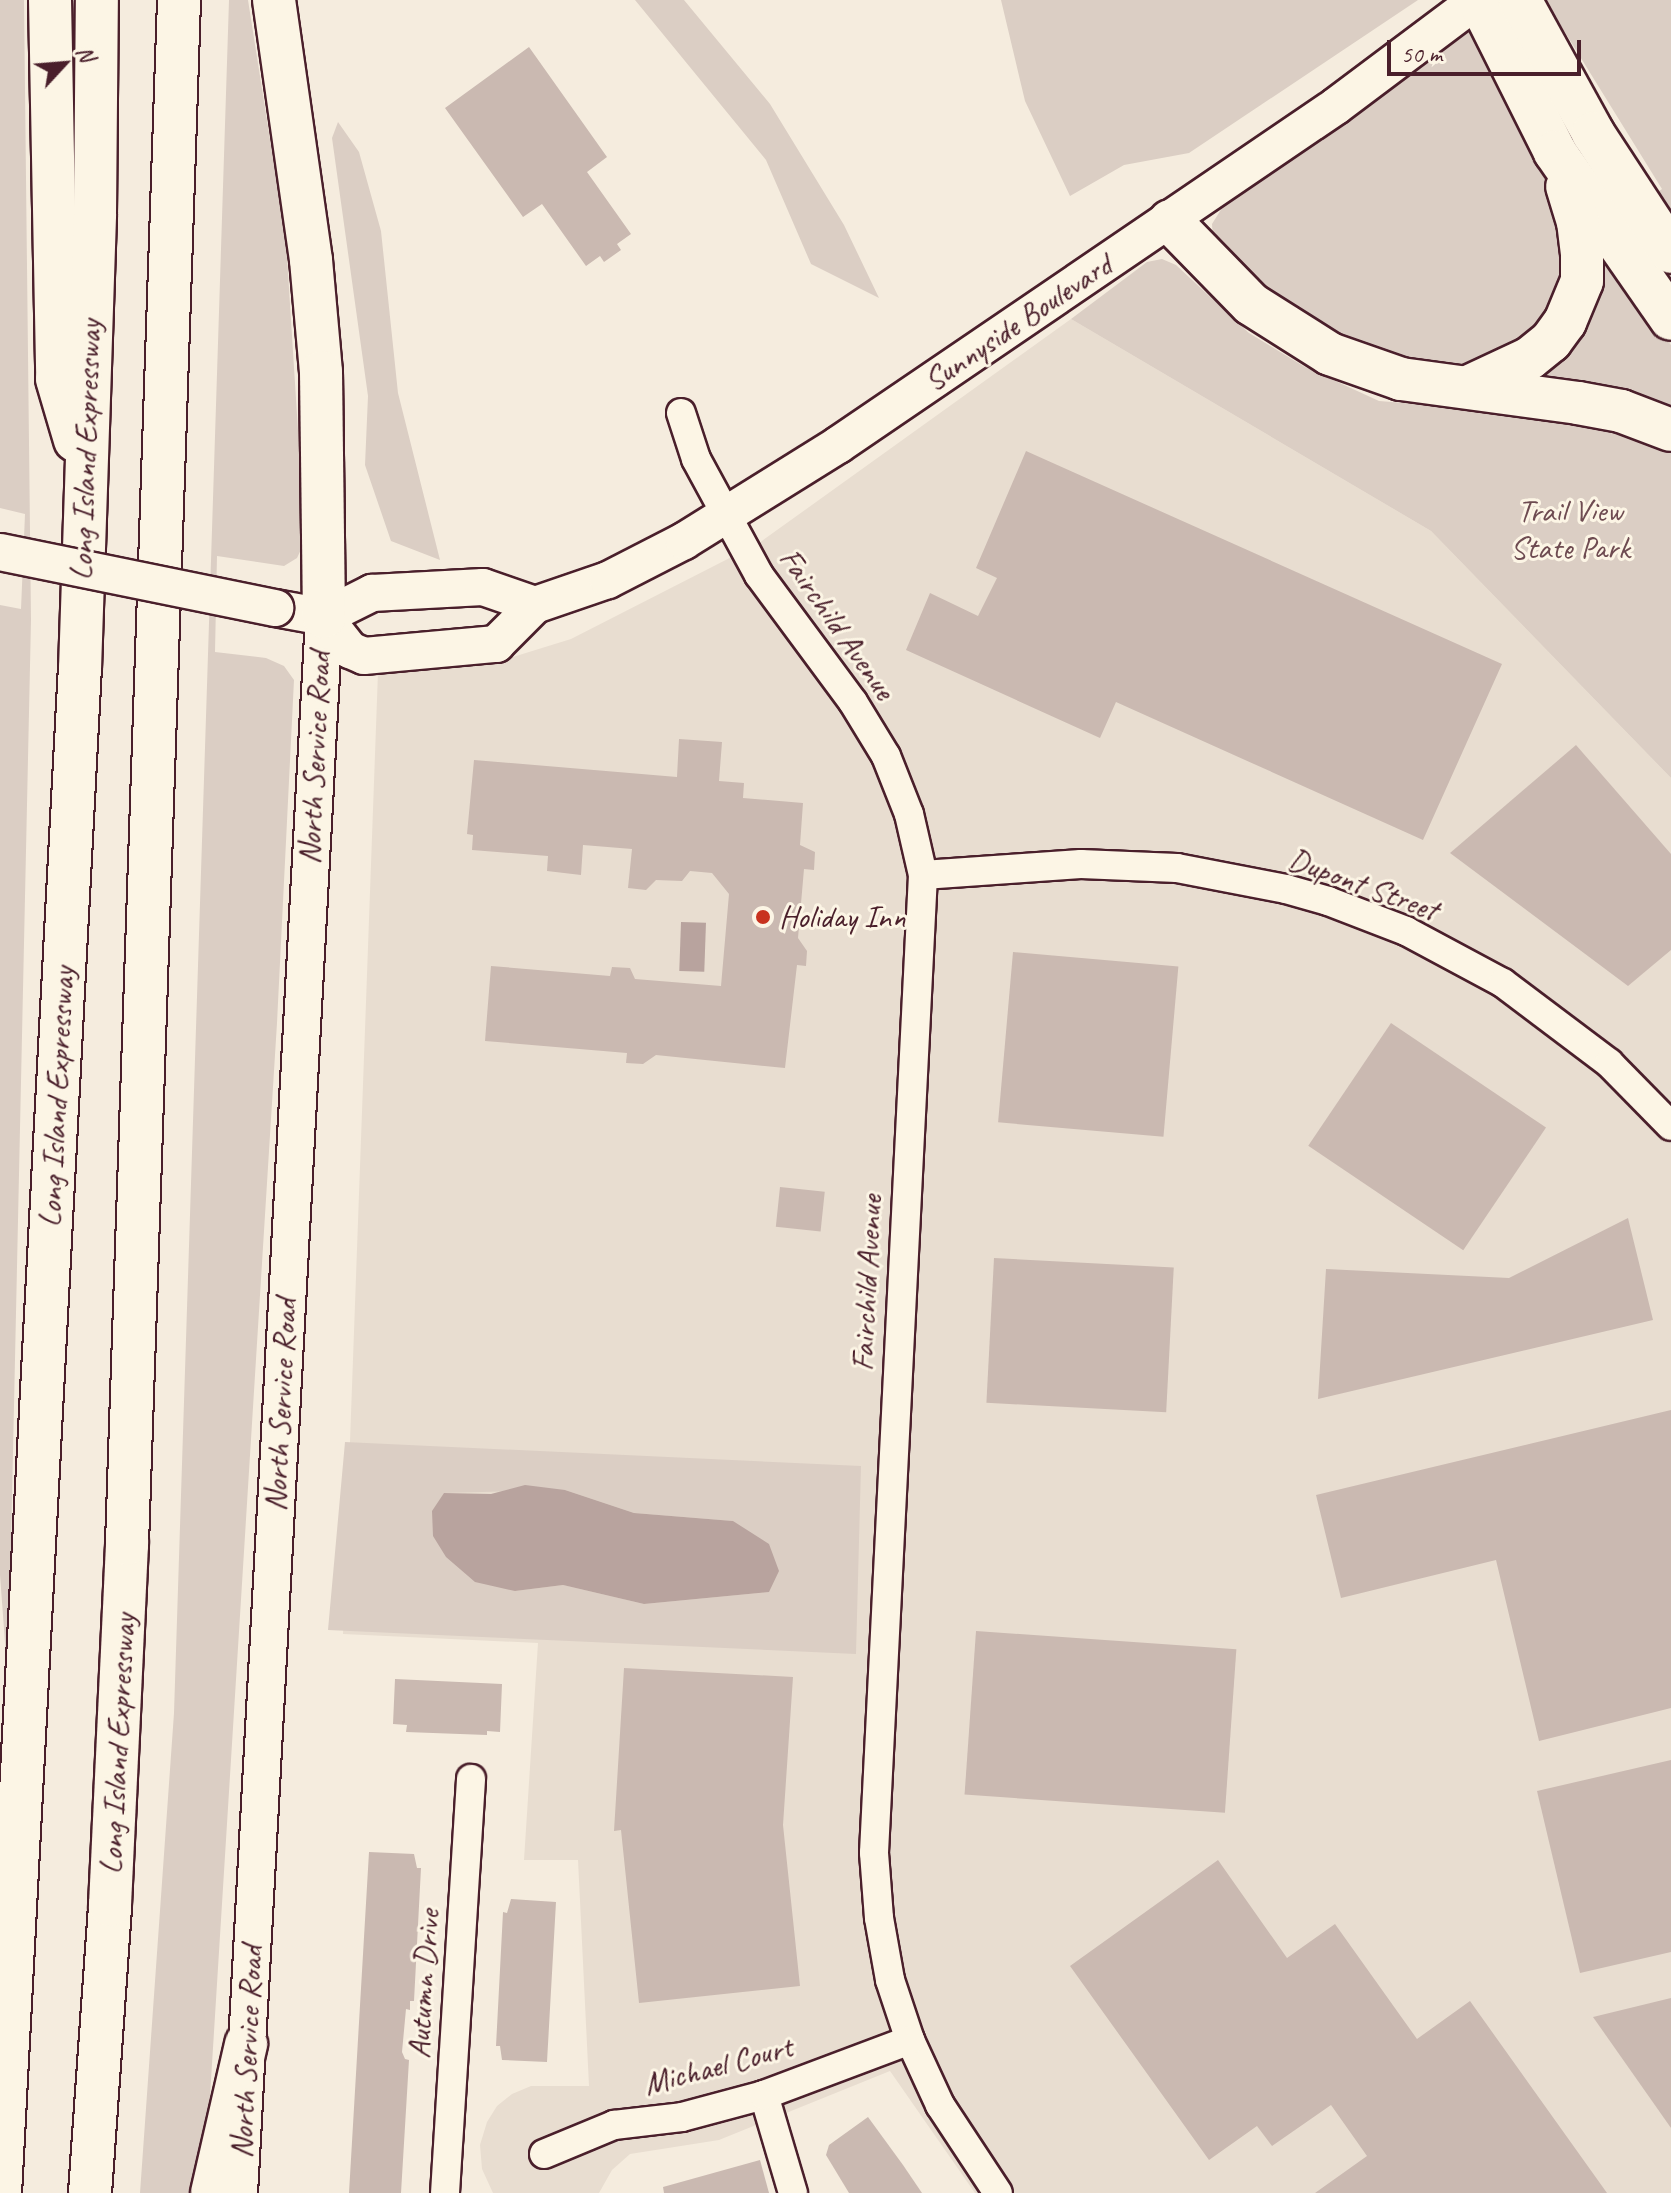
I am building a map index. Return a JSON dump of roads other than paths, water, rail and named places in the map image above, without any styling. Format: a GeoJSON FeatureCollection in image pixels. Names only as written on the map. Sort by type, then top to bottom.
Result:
{"type":"FeatureCollection","features":[{"type":"Feature","properties":{"kind":"highway"},"geometry":{"type":"LineString","coordinates":[[50,0],[57,379],[85,475]]}},
{"type":"Feature","properties":{"kind":"highway","name":"Long Island Expressway"},"geometry":{"type":"LineString","coordinates":[[0,2193],[80,669],[95,214],[97,0]]}},
{"type":"Feature","properties":{"kind":"highway","name":"Long Island Expressway"},"geometry":{"type":"LineString","coordinates":[[90,2193],[110,1905],[127,1544],[179,0]]}},
{"type":"Feature","properties":{"kind":"highway"},"geometry":{"type":"LineString","coordinates":[[274,0],[311,260],[321,372],[324,617]]}},
{"type":"Feature","properties":{"kind":"highway"},"geometry":{"type":"LineString","coordinates":[[1478,0],[1555,152],[1671,319]]}},
{"type":"Feature","properties":{"kind":"highway"},"geometry":{"type":"LineString","coordinates":[[1520,0],[1593,133],[1671,252]]}},
{"type":"Feature","properties":{"kind":"highway"},"geometry":{"type":"LineString","coordinates":[[1468,387],[1530,358],[1551,341],[1574,303],[1582,281],[1578,222],[1555,152]]}},
{"type":"Feature","properties":{"kind":"highway"},"geometry":{"type":"LineString","coordinates":[[1170,221],[1251,304],[1330,354],[1401,379],[1621,411],[1671,430]]}},
{"type":"Feature","properties":{"kind":"highway"},"geometry":{"type":"LineString","coordinates":[[212,2193],[246,2044]]}},
{"type":"Feature","properties":{"kind":"main road","name":"Sunnyside Boulevard"},"geometry":{"type":"LineString","coordinates":[[324,617],[350,650],[364,656],[496,644],[535,605],[608,580],[725,516],[838,445],[1170,221],[1478,0]]}},
{"type":"Feature","properties":{"kind":"main road"},"geometry":{"type":"LineString","coordinates":[[0,552],[324,617],[372,593],[387,592],[483,587],[535,605]]}},
{"type":"Feature","properties":{"kind":"main road","name":"North Service Road"},"geometry":{"type":"LineString","coordinates":[[239,2193],[324,617]]}},
{"type":"Feature","properties":{"kind":"street","name":"Fairchild Avenue"},"geometry":{"type":"LineString","coordinates":[[681,413],[696,459],[759,575],[853,702],[886,756],[909,814],[923,875],[873,1815],[879,1918],[890,1980],[910,2040],[940,2105],[998,2193]]}},
{"type":"Feature","properties":{"kind":"street","name":"Dupont Street"},"geometry":{"type":"LineString","coordinates":[[923,875],[1081,864],[1177,868],[1286,889],[1328,901],[1406,931],[1503,983],[1609,1063],[1671,1126]]}},
{"type":"Feature","properties":{"kind":"street","name":"Autumn Drive"},"geometry":{"type":"LineString","coordinates":[[445,2193],[471,1779]]}},
{"type":"Feature","properties":{"kind":"street","name":"Michael Court"},"geometry":{"type":"LineString","coordinates":[[544,2154],[614,2125],[682,2117],[764,2095],[910,2040]]}},
{"type":"Feature","properties":{"kind":"street"},"geometry":{"type":"LineString","coordinates":[[764,2095],[793,2193]]}},
{"type":"Feature","properties":{"kind":"place","name":"Holiday Inn"},"geometry":{"type":"Point","coordinates":[763,917]}},
{"type":"Feature","properties":{"kind":"park label","name":"Trail View State Park"},"geometry":{"type":"Point","coordinates":[1570,530]}}]}
